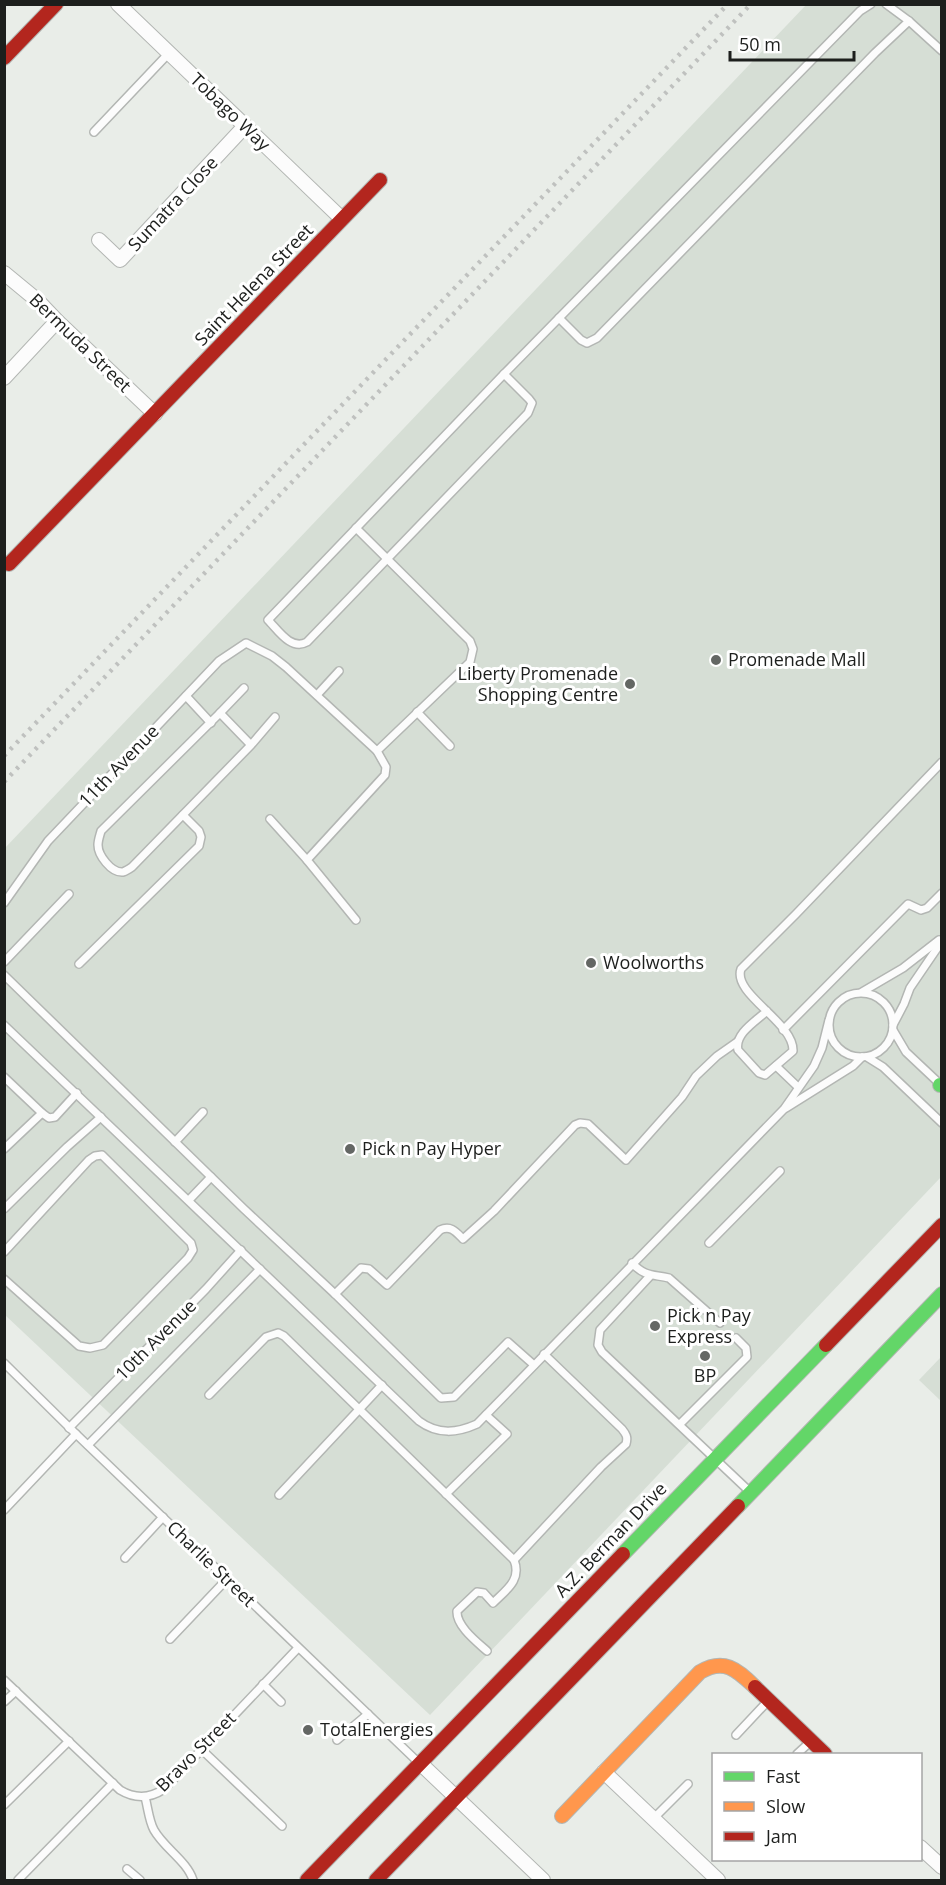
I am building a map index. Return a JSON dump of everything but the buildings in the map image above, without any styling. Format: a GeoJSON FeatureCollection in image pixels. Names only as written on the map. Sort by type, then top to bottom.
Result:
{"type":"FeatureCollection","features":[{"type":"Feature","properties":{"kind":"main road"},"geometry":{"type":"LineString","coordinates":[[4,58],[56,4]]}},
{"type":"Feature","properties":{"kind":"main road","name":"Saint Helena Street"},"geometry":{"type":"LineString","coordinates":[[9,564],[380,180]]}},
{"type":"Feature","properties":{"kind":"main road","name":"A.Z. Berman Drive"},"geometry":{"type":"LineString","coordinates":[[307,1881],[942,1225]]}},
{"type":"Feature","properties":{"kind":"main road"},"geometry":{"type":"LineString","coordinates":[[376,1881],[942,1294]]}},
{"type":"Feature","properties":{"kind":"main road"},"geometry":{"type":"LineString","coordinates":[[562,1816],[700,1672],[709,1666],[718,1664],[732,1667],[823,1753]]}},
{"type":"Feature","properties":{"kind":"street","name":"Tobago Way"},"geometry":{"type":"LineString","coordinates":[[118,4],[342,219]]}},
{"type":"Feature","properties":{"kind":"street","name":"Sumatra Close"},"geometry":{"type":"LineString","coordinates":[[99,240],[120,260],[245,126]]}},
{"type":"Feature","properties":{"kind":"street","name":"Bermuda Street"},"geometry":{"type":"LineString","coordinates":[[4,273],[38,301],[155,414]]}},
{"type":"Feature","properties":{"kind":"street"},"geometry":{"type":"LineString","coordinates":[[4,378],[57,321]]}},
{"type":"Feature","properties":{"kind":"street"},"geometry":{"type":"LineString","coordinates":[[420,1763],[543,1881]]}},
{"type":"Feature","properties":{"kind":"street"},"geometry":{"type":"LineString","coordinates":[[604,1772],[718,1881]]}},
{"type":"Feature","properties":{"kind":"street"},"geometry":{"type":"LineString","coordinates":[[922,1848],[942,1867]]}},
{"type":"Feature","properties":{"kind":"lane"},"geometry":{"type":"LineString","coordinates":[[504,374],[532,403],[528,413],[307,642],[297,646],[292,644],[268,620],[504,374],[861,11],[871,4]]}},
{"type":"Feature","properties":{"kind":"lane"},"geometry":{"type":"LineString","coordinates":[[886,4],[942,51]]}},
{"type":"Feature","properties":{"kind":"lane"},"geometry":{"type":"LineString","coordinates":[[559,318],[581,340],[587,343],[597,338],[909,21]]}},
{"type":"Feature","properties":{"kind":"lane"},"geometry":{"type":"LineString","coordinates":[[94,132],[169,53]]}},
{"type":"Feature","properties":{"kind":"lane"},"geometry":{"type":"LineString","coordinates":[[356,528],[389,558],[470,642],[473,649],[470,662],[377,752]]}},
{"type":"Feature","properties":{"kind":"lane","name":"11th Avenue"},"geometry":{"type":"LineString","coordinates":[[4,903],[48,841],[219,662],[246,643],[272,656],[317,696]]}},
{"type":"Feature","properties":{"kind":"lane"},"geometry":{"type":"LineString","coordinates":[[307,860],[385,775],[386,767],[377,752],[317,696],[339,671]]}},
{"type":"Feature","properties":{"kind":"lane"},"geometry":{"type":"LineString","coordinates":[[244,688],[102,831],[97,842],[99,852],[105,861],[116,870],[123,872],[132,867],[251,745],[275,717]]}},
{"type":"Feature","properties":{"kind":"lane"},"geometry":{"type":"LineString","coordinates":[[186,696],[211,723]]}},
{"type":"Feature","properties":{"kind":"lane"},"geometry":{"type":"LineString","coordinates":[[417,712],[450,746]]}},
{"type":"Feature","properties":{"kind":"lane"},"geometry":{"type":"LineString","coordinates":[[220,713],[251,745]]}},
{"type":"Feature","properties":{"kind":"lane"},"geometry":{"type":"LineString","coordinates":[[736,1042],[738,1050],[759,1073],[768,1074],[794,1048],[783,1030],[742,984],[739,975],[741,969],[942,762]]}},
{"type":"Feature","properties":{"kind":"lane"},"geometry":{"type":"LineString","coordinates":[[79,964],[199,846],[201,837],[199,831],[183,815]]}},
{"type":"Feature","properties":{"kind":"lane"},"geometry":{"type":"LineString","coordinates":[[270,819],[356,920]]}},
{"type":"Feature","properties":{"kind":"lane"},"geometry":{"type":"LineString","coordinates":[[783,1030],[908,904],[921,910],[927,908],[942,893]]}},
{"type":"Feature","properties":{"kind":"lane"},"geometry":{"type":"LineString","coordinates":[[4,962],[69,894]]}},
{"type":"Feature","properties":{"kind":"lane"},"geometry":{"type":"LineString","coordinates":[[4,1024],[419,1421],[438,1431],[468,1428],[477,1424],[784,1109],[814,1066],[837,1003],[844,997],[862,992],[903,968],[942,939]]}},
{"type":"Feature","properties":{"kind":"lane"},"geometry":{"type":"LineString","coordinates":[[784,1109],[884,1047],[890,1039],[893,1027],[918,974],[942,939]]}},
{"type":"Feature","properties":{"kind":"lane"},"geometry":{"type":"LineString","coordinates":[[4,975],[441,1398],[454,1397],[508,1342],[534,1365]]}},
{"type":"Feature","properties":{"kind":"lane"},"geometry":{"type":"LineString","coordinates":[[862,992],[881,999],[891,1015],[893,1027],[906,1052],[941,1086]]}},
{"type":"Feature","properties":{"kind":"lane"},"geometry":{"type":"LineString","coordinates":[[334,1293],[361,1268],[369,1269],[387,1285],[445,1227],[454,1230],[463,1239],[494,1211],[575,1125],[588,1124],[626,1160],[682,1097],[696,1076],[736,1042],[767,1011]]}},
{"type":"Feature","properties":{"kind":"lane"},"geometry":{"type":"LineString","coordinates":[[829,1020],[829,1031],[833,1042],[841,1050],[851,1056],[865,1057],[883,1067],[942,1123]]}},
{"type":"Feature","properties":{"kind":"lane"},"geometry":{"type":"LineString","coordinates":[[776,1066],[798,1087]]}},
{"type":"Feature","properties":{"kind":"lane"},"geometry":{"type":"LineString","coordinates":[[4,1077],[49,1118],[55,1118],[77,1093]]}},
{"type":"Feature","properties":{"kind":"lane"},"geometry":{"type":"LineString","coordinates":[[175,1142],[202,1112]]}},
{"type":"Feature","properties":{"kind":"lane"},"geometry":{"type":"LineString","coordinates":[[4,1149],[42,1113]]}},
{"type":"Feature","properties":{"kind":"lane"},"geometry":{"type":"LineString","coordinates":[[4,1209],[101,1117]]}},
{"type":"Feature","properties":{"kind":"lane"},"geometry":{"type":"LineString","coordinates":[[4,1252],[89,1161],[99,1155],[102,1155],[127,1178],[190,1243],[193,1250],[188,1258],[103,1345],[98,1347],[79,1346],[4,1279]]}},
{"type":"Feature","properties":{"kind":"lane"},"geometry":{"type":"LineString","coordinates":[[709,1243],[780,1171]]}},
{"type":"Feature","properties":{"kind":"lane"},"geometry":{"type":"LineString","coordinates":[[189,1200],[211,1177]]}},
{"type":"Feature","properties":{"kind":"lane","name":"10th Avenue"},"geometry":{"type":"LineString","coordinates":[[69,1428],[206,1289],[241,1250]]}},
{"type":"Feature","properties":{"kind":"lane"},"geometry":{"type":"LineString","coordinates":[[632,1263],[650,1276],[660,1275],[669,1278],[720,1323]]}},
{"type":"Feature","properties":{"kind":"lane","name":"10th Avenue"},"geometry":{"type":"LineString","coordinates":[[88,1445],[260,1269]]}},
{"type":"Feature","properties":{"kind":"lane"},"geometry":{"type":"LineString","coordinates":[[650,1276],[600,1330],[598,1345],[602,1352],[750,1492]]}},
{"type":"Feature","properties":{"kind":"lane"},"geometry":{"type":"LineString","coordinates":[[209,1395],[266,1337],[278,1334],[284,1336],[514,1560],[517,1568],[514,1582],[493,1603],[484,1593],[477,1592],[456,1614],[459,1622],[487,1651]]}},
{"type":"Feature","properties":{"kind":"lane"},"geometry":{"type":"LineString","coordinates":[[680,1424],[747,1357],[746,1348],[736,1338]]}},
{"type":"Feature","properties":{"kind":"lane"},"geometry":{"type":"LineString","coordinates":[[514,1560],[594,1474],[626,1444],[627,1440],[622,1429],[544,1354]]}},
{"type":"Feature","properties":{"kind":"lane","name":"Charlie Street"},"geometry":{"type":"LineString","coordinates":[[4,1363],[69,1428],[420,1763]]}},
{"type":"Feature","properties":{"kind":"lane"},"geometry":{"type":"LineString","coordinates":[[279,1495],[382,1385]]}},
{"type":"Feature","properties":{"kind":"lane"},"geometry":{"type":"LineString","coordinates":[[446,1494],[507,1434],[486,1415]]}},
{"type":"Feature","properties":{"kind":"lane"},"geometry":{"type":"LineString","coordinates":[[4,1510],[76,1434]]}},
{"type":"Feature","properties":{"kind":"lane"},"geometry":{"type":"LineString","coordinates":[[125,1558],[163,1517]]}},
{"type":"Feature","properties":{"kind":"lane"},"geometry":{"type":"LineString","coordinates":[[170,1639],[227,1579]]}},
{"type":"Feature","properties":{"kind":"lane","name":"Bravo Street"},"geometry":{"type":"LineString","coordinates":[[4,1680],[113,1784],[127,1794],[146,1797],[164,1789],[298,1648]]}},
{"type":"Feature","properties":{"kind":"lane"},"geometry":{"type":"LineString","coordinates":[[263,1684],[281,1702]]}},
{"type":"Feature","properties":{"kind":"lane"},"geometry":{"type":"LineString","coordinates":[[4,1702],[16,1691]]}},
{"type":"Feature","properties":{"kind":"lane"},"geometry":{"type":"LineString","coordinates":[[736,1735],[769,1701]]}},
{"type":"Feature","properties":{"kind":"lane"},"geometry":{"type":"LineString","coordinates":[[337,1740],[368,1714]]}},
{"type":"Feature","properties":{"kind":"lane"},"geometry":{"type":"LineString","coordinates":[[4,1804],[69,1741]]}},
{"type":"Feature","properties":{"kind":"lane"},"geometry":{"type":"LineString","coordinates":[[799,1753],[810,1741]]}},
{"type":"Feature","properties":{"kind":"lane"},"geometry":{"type":"LineString","coordinates":[[201,1749],[282,1826]]}},
{"type":"Feature","properties":{"kind":"lane"},"geometry":{"type":"LineString","coordinates":[[18,1881],[113,1784]]}},
{"type":"Feature","properties":{"kind":"lane"},"geometry":{"type":"LineString","coordinates":[[653,1819],[688,1784]]}},
{"type":"Feature","properties":{"kind":"lane"},"geometry":{"type":"LineString","coordinates":[[146,1797],[153,1828],[163,1843],[190,1873],[193,1881]]}},
{"type":"Feature","properties":{"kind":"lane"},"geometry":{"type":"LineString","coordinates":[[127,1869],[140,1881]]}},
{"type":"Feature","properties":{"kind":"shaded area"},"geometry":{"type":"Polygon","coordinates":[[[806,5],[941,5],[941,1177],[430,1715],[5,1315],[4,849],[806,5]]]}},
{"type":"Feature","properties":{"kind":"shaded area"},"geometry":{"type":"Polygon","coordinates":[[[941,1357],[941,1401],[919,1380],[941,1357]]]}},
{"type":"Feature","properties":{"kind":"railway"},"geometry":{"type":"LineString","coordinates":[[4,756],[728,4]]}},
{"type":"Feature","properties":{"kind":"railway"},"geometry":{"type":"LineString","coordinates":[[4,782],[751,4]]}},
{"type":"Feature","properties":{"kind":"traffic: fast"},"geometry":{"type":"LineString","coordinates":[[738,1506],[942,1294]]}},
{"type":"Feature","properties":{"kind":"traffic: fast"},"geometry":{"type":"LineString","coordinates":[[623,1554],[826,1345]]}},
{"type":"Feature","properties":{"kind":"traffic: slow"},"geometry":{"type":"LineString","coordinates":[[562,1816],[700,1672],[724,1666],[737,1671],[755,1687]]}},
{"type":"Feature","properties":{"kind":"traffic: jam"},"geometry":{"type":"LineString","coordinates":[[4,58],[56,4]]}},
{"type":"Feature","properties":{"kind":"traffic: jam"},"geometry":{"type":"LineString","coordinates":[[9,564],[380,180]]}},
{"type":"Feature","properties":{"kind":"traffic: jam"},"geometry":{"type":"LineString","coordinates":[[826,1345],[942,1225]]}},
{"type":"Feature","properties":{"kind":"traffic: jam"},"geometry":{"type":"LineString","coordinates":[[376,1880],[738,1506]]}},
{"type":"Feature","properties":{"kind":"traffic: jam"},"geometry":{"type":"LineString","coordinates":[[307,1880],[623,1554]]}},
{"type":"Feature","properties":{"kind":"traffic: jam"},"geometry":{"type":"LineString","coordinates":[[755,1687],[824,1753]]}},
{"type":"Feature","properties":{"kind":"place","name":"Promenade Mall"},"geometry":{"type":"Point","coordinates":[716,660]}},
{"type":"Feature","properties":{"kind":"place","name":"Liberty Promenade Shopping Centre"},"geometry":{"type":"Point","coordinates":[630,684]}},
{"type":"Feature","properties":{"kind":"place","name":"Woolworths"},"geometry":{"type":"Point","coordinates":[591,963]}},
{"type":"Feature","properties":{"kind":"place","name":"Pick n Pay Hyper"},"geometry":{"type":"Point","coordinates":[350,1149]}},
{"type":"Feature","properties":{"kind":"place","name":"Pick n Pay Express"},"geometry":{"type":"Point","coordinates":[655,1326]}},
{"type":"Feature","properties":{"kind":"place","name":"BP"},"geometry":{"type":"Point","coordinates":[705,1356]}},
{"type":"Feature","properties":{"kind":"place","name":"TotalEnergies"},"geometry":{"type":"Point","coordinates":[308,1730]}}]}
